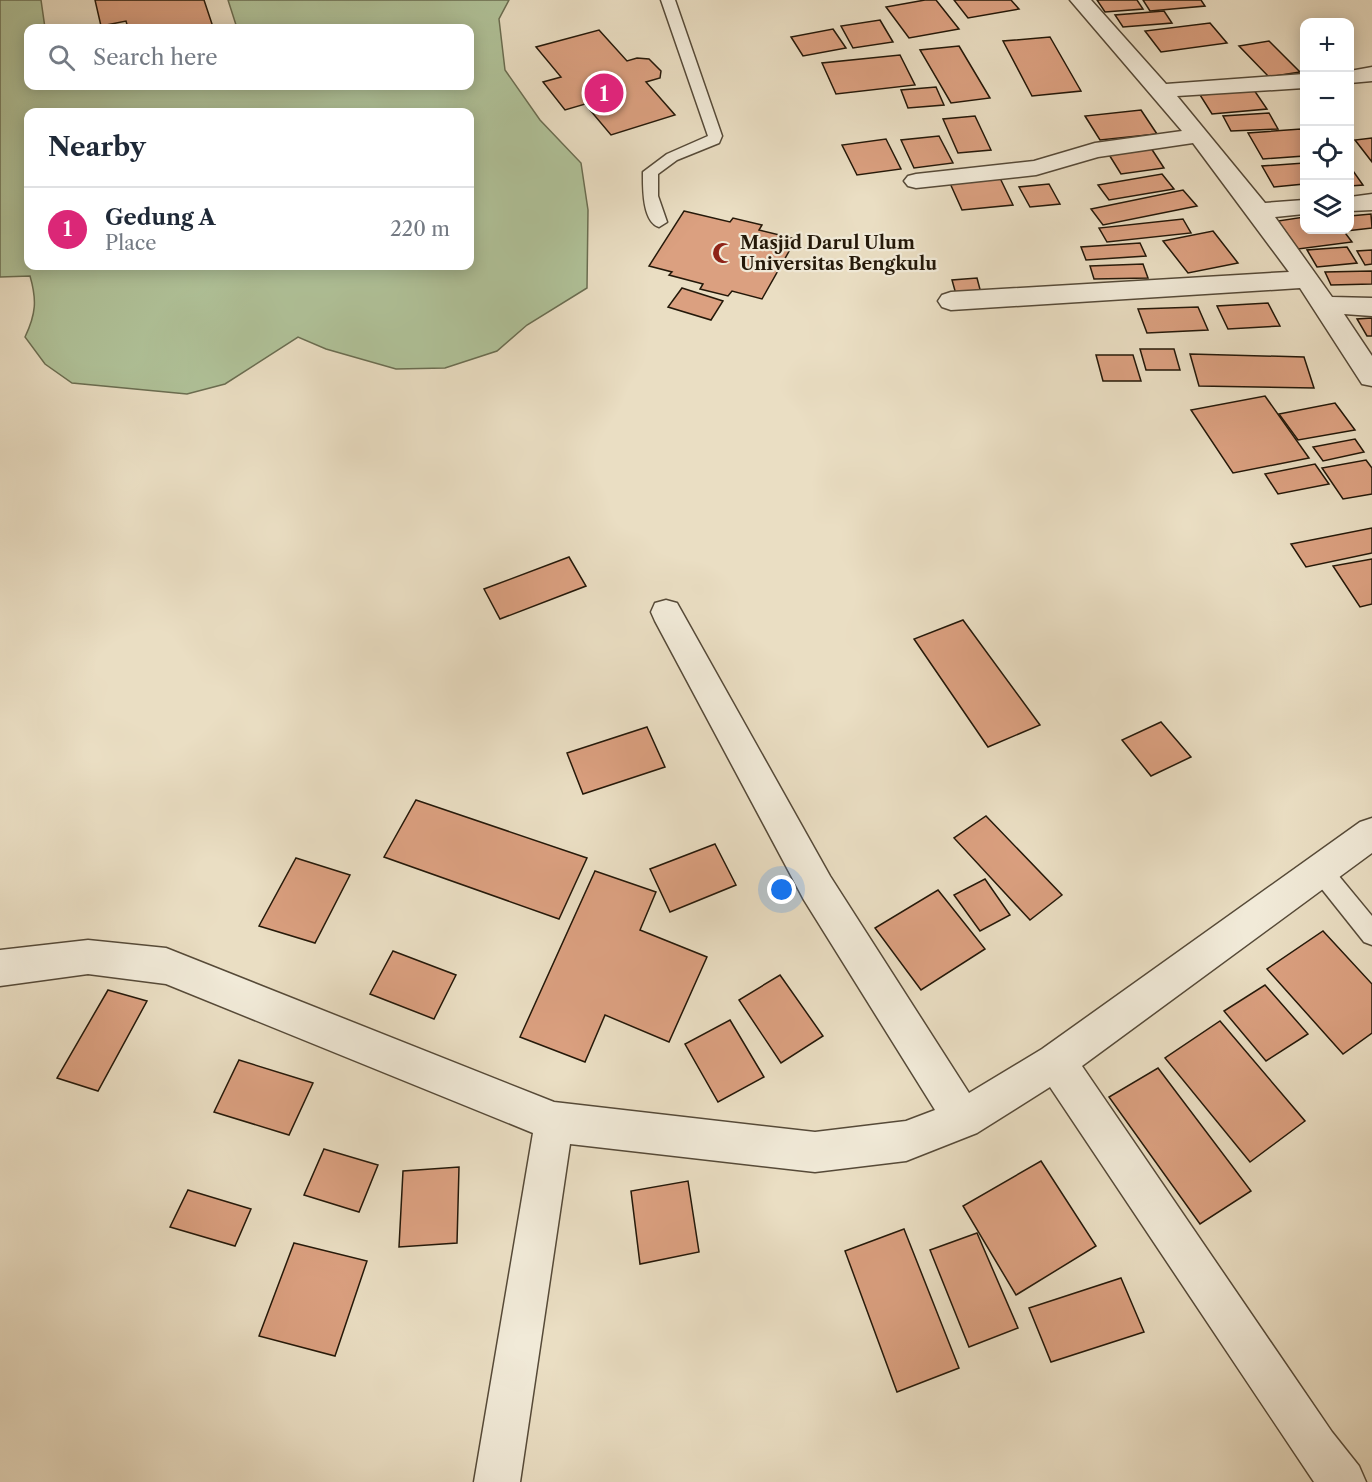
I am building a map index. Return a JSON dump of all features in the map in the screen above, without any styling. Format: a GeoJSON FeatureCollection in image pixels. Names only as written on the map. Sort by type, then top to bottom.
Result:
{"type":"FeatureCollection","features":[{"type":"Feature","properties":{"kind":"street"},"geometry":{"type":"LineString","coordinates":[[1080,0],[1160,90],[1258,211],[1326,305],[1372,377]]}},
{"type":"Feature","properties":{"kind":"street"},"geometry":{"type":"LineString","coordinates":[[1354,76],[1372,74]]}},
{"type":"Feature","properties":{"kind":"street"},"geometry":{"type":"LineString","coordinates":[[1160,90],[1300,81]]}},
{"type":"Feature","properties":{"kind":"street"},"geometry":{"type":"LineString","coordinates":[[916,181],[1036,168],[1095,150],[1197,136]]}},
{"type":"Feature","properties":{"kind":"street"},"geometry":{"type":"LineString","coordinates":[[1354,204],[1372,202]]}},
{"type":"Feature","properties":{"kind":"street"},"geometry":{"type":"LineString","coordinates":[[1258,211],[1300,207]]}},
{"type":"Feature","properties":{"kind":"street"},"geometry":{"type":"LineString","coordinates":[[951,301],[1149,286],[1308,279]]}},
{"type":"Feature","properties":{"kind":"street"},"geometry":{"type":"LineString","coordinates":[[1326,305],[1372,307]]}},
{"type":"Feature","properties":{"kind":"street"},"geometry":{"type":"LineString","coordinates":[[666,612],[817,888],[963,1119]]}},
{"type":"Feature","properties":{"kind":"street"},"geometry":{"type":"LineString","coordinates":[[0,968],[88,957],[166,966],[554,1122],[815,1152],[906,1141],[963,1119],[1056,1062],[1372,833]]}},
{"type":"Feature","properties":{"kind":"street"},"geometry":{"type":"LineString","coordinates":[[1056,1062],[1316,1449],[1343,1482]]}},
{"type":"Feature","properties":{"kind":"street"},"geometry":{"type":"LineString","coordinates":[[496,1482],[554,1122]]}},
{"type":"Feature","properties":{"kind":"lane"},"geometry":{"type":"LineString","coordinates":[[659,222],[650,196],[651,172],[672,157],[714,140],[715,136],[668,0]]}},
{"type":"Feature","properties":{"kind":"lane"},"geometry":{"type":"LineString","coordinates":[[1321,871],[1372,934]]}},
{"type":"Feature","properties":{"kind":"green space"},"geometry":{"type":"Polygon","coordinates":[[[0,0],[41,0],[44,24],[24,24],[24,90],[474,90],[474,24],[236,24],[228,0],[509,0],[499,19],[505,70],[540,120],[581,163],[588,210],[587,288],[527,325],[497,351],[445,368],[396,369],[326,349],[298,337],[225,384],[187,394],[72,383],[45,364],[25,337],[34,307],[34,292],[30,276],[0,277],[0,0]]]}},
{"type":"Feature","properties":{"kind":"building"},"geometry":{"type":"Polygon","coordinates":[[[95,0],[204,0],[212,24],[127,24],[126,21],[101,24],[95,0]]]}},
{"type":"Feature","properties":{"kind":"building"},"geometry":{"type":"Polygon","coordinates":[[[936,0],[959,29],[909,38],[886,7],[936,0]]]}},
{"type":"Feature","properties":{"kind":"building"},"geometry":{"type":"Polygon","coordinates":[[[954,0],[1011,0],[1019,9],[968,18],[954,0]]]}},
{"type":"Feature","properties":{"kind":"building"},"geometry":{"type":"Polygon","coordinates":[[[1097,0],[1137,0],[1143,9],[1105,12],[1097,0]]]}},
{"type":"Feature","properties":{"kind":"building"},"geometry":{"type":"Polygon","coordinates":[[[1143,0],[1201,0],[1205,6],[1150,11],[1143,0]]]}},
{"type":"Feature","properties":{"kind":"building"},"geometry":{"type":"Polygon","coordinates":[[[1164,11],[1172,23],[1123,27],[1115,15],[1164,11]]]}},
{"type":"Feature","properties":{"kind":"building"},"geometry":{"type":"Polygon","coordinates":[[[880,20],[893,42],[853,48],[841,26],[880,20]]]}},
{"type":"Feature","properties":{"kind":"building"},"geometry":{"type":"Polygon","coordinates":[[[1210,23],[1227,43],[1161,52],[1145,31],[1210,23]]]}},
{"type":"Feature","properties":{"kind":"building"},"geometry":{"type":"Polygon","coordinates":[[[833,29],[846,48],[803,56],[791,37],[833,29]]]}},
{"type":"Feature","properties":{"kind":"building"},"geometry":{"type":"Polygon","coordinates":[[[599,30],[627,61],[637,58],[649,59],[661,71],[660,78],[646,82],[675,115],[611,135],[585,104],[565,110],[543,82],[561,77],[536,47],[599,30]]]}},
{"type":"Feature","properties":{"kind":"building"},"geometry":{"type":"Polygon","coordinates":[[[1050,37],[1081,91],[1032,96],[1003,41],[1050,37]]]}},
{"type":"Feature","properties":{"kind":"building"},"geometry":{"type":"Polygon","coordinates":[[[1269,41],[1300,72],[1269,77],[1239,46],[1269,41]]]}},
{"type":"Feature","properties":{"kind":"building"},"geometry":{"type":"Polygon","coordinates":[[[959,46],[990,98],[951,103],[920,50],[959,46]]]}},
{"type":"Feature","properties":{"kind":"building"},"geometry":{"type":"Polygon","coordinates":[[[900,55],[915,85],[836,94],[822,63],[900,55]]]}},
{"type":"Feature","properties":{"kind":"building"},"geometry":{"type":"Polygon","coordinates":[[[936,87],[944,105],[908,108],[901,90],[936,87]]]}},
{"type":"Feature","properties":{"kind":"building"},"geometry":{"type":"Polygon","coordinates":[[[1254,90],[1267,109],[1212,114],[1200,95],[1254,90]]]}},
{"type":"Feature","properties":{"kind":"building"},"geometry":{"type":"Polygon","coordinates":[[[1141,110],[1157,134],[1100,140],[1085,116],[1141,110]]]}},
{"type":"Feature","properties":{"kind":"building"},"geometry":{"type":"Polygon","coordinates":[[[1269,113],[1278,129],[1231,131],[1223,116],[1269,113]]]}},
{"type":"Feature","properties":{"kind":"building"},"geometry":{"type":"Polygon","coordinates":[[[975,116],[991,150],[958,153],[943,119],[975,116]]]}},
{"type":"Feature","properties":{"kind":"building"},"geometry":{"type":"Polygon","coordinates":[[[1300,129],[1300,156],[1263,159],[1248,133],[1300,129]]]}},
{"type":"Feature","properties":{"kind":"building"},"geometry":{"type":"Polygon","coordinates":[[[939,136],[953,163],[914,168],[901,140],[939,136]]]}},
{"type":"Feature","properties":{"kind":"building"},"geometry":{"type":"Polygon","coordinates":[[[1372,138],[1372,162],[1355,140],[1372,138]]]}},
{"type":"Feature","properties":{"kind":"building"},"geometry":{"type":"Polygon","coordinates":[[[886,139],[901,169],[857,175],[842,145],[886,139]]]}},
{"type":"Feature","properties":{"kind":"building"},"geometry":{"type":"Polygon","coordinates":[[[1151,148],[1164,168],[1121,174],[1108,153],[1151,148]]]}},
{"type":"Feature","properties":{"kind":"building"},"geometry":{"type":"Polygon","coordinates":[[[1300,163],[1300,184],[1274,187],[1262,166],[1300,163]]]}},
{"type":"Feature","properties":{"kind":"building"},"geometry":{"type":"Polygon","coordinates":[[[1354,172],[1363,185],[1354,186],[1354,172]]]}},
{"type":"Feature","properties":{"kind":"building"},"geometry":{"type":"Polygon","coordinates":[[[1162,174],[1174,189],[1109,200],[1098,185],[1162,174]]]}},
{"type":"Feature","properties":{"kind":"building"},"geometry":{"type":"Polygon","coordinates":[[[999,176],[1013,205],[962,210],[949,181],[999,176]]]}},
{"type":"Feature","properties":{"kind":"building"},"geometry":{"type":"Polygon","coordinates":[[[1049,184],[1060,204],[1030,207],[1019,187],[1049,184]]]}},
{"type":"Feature","properties":{"kind":"building"},"geometry":{"type":"Polygon","coordinates":[[[1183,190],[1197,206],[1103,225],[1091,209],[1183,190]]]}},
{"type":"Feature","properties":{"kind":"building","name":"Masjid Darul Ulum Universitas Bengkulu"},"geometry":{"type":"Polygon","coordinates":[[[684,211],[730,222],[733,218],[762,225],[759,230],[796,239],[762,299],[732,291],[728,296],[700,289],[703,284],[669,275],[672,272],[649,266],[684,211]]]}},
{"type":"Feature","properties":{"kind":"building"},"geometry":{"type":"Polygon","coordinates":[[[1371,214],[1372,228],[1354,230],[1354,216],[1371,214]]]}},
{"type":"Feature","properties":{"kind":"building"},"geometry":{"type":"Polygon","coordinates":[[[1300,218],[1300,234],[1346,234],[1352,242],[1298,249],[1278,221],[1300,218]]]}},
{"type":"Feature","properties":{"kind":"building"},"geometry":{"type":"Polygon","coordinates":[[[1183,219],[1191,233],[1107,242],[1099,228],[1183,219]]]}},
{"type":"Feature","properties":{"kind":"building"},"geometry":{"type":"Polygon","coordinates":[[[1213,231],[1238,263],[1188,273],[1163,241],[1213,231]]]}},
{"type":"Feature","properties":{"kind":"building"},"geometry":{"type":"Polygon","coordinates":[[[1140,243],[1146,256],[1086,260],[1081,247],[1140,243]]]}},
{"type":"Feature","properties":{"kind":"building"},"geometry":{"type":"Polygon","coordinates":[[[1347,247],[1357,263],[1317,267],[1307,250],[1347,247]]]}},
{"type":"Feature","properties":{"kind":"building"},"geometry":{"type":"Polygon","coordinates":[[[1372,250],[1372,264],[1365,265],[1357,251],[1372,250]]]}},
{"type":"Feature","properties":{"kind":"building"},"geometry":{"type":"Polygon","coordinates":[[[1143,264],[1148,278],[1094,279],[1090,266],[1143,264]]]}},
{"type":"Feature","properties":{"kind":"building"},"geometry":{"type":"Polygon","coordinates":[[[1372,271],[1372,284],[1331,285],[1325,272],[1372,271]]]}},
{"type":"Feature","properties":{"kind":"building"},"geometry":{"type":"Polygon","coordinates":[[[977,278],[982,297],[957,298],[952,280],[977,278]]]}},
{"type":"Feature","properties":{"kind":"building","name":"Masjid Darul Ulum Universitas Bengkulu"},"geometry":{"type":"Polygon","coordinates":[[[682,288],[723,301],[711,320],[668,307],[682,288]]]}},
{"type":"Feature","properties":{"kind":"building"},"geometry":{"type":"Polygon","coordinates":[[[1268,303],[1280,326],[1228,329],[1217,306],[1268,303]]]}},
{"type":"Feature","properties":{"kind":"building"},"geometry":{"type":"Polygon","coordinates":[[[1198,307],[1208,330],[1147,333],[1138,309],[1198,307]]]}},
{"type":"Feature","properties":{"kind":"building"},"geometry":{"type":"Polygon","coordinates":[[[1372,318],[1372,336],[1367,336],[1357,319],[1372,318]]]}},
{"type":"Feature","properties":{"kind":"building"},"geometry":{"type":"Polygon","coordinates":[[[1140,349],[1174,349],[1180,370],[1146,370],[1140,349]]]}},
{"type":"Feature","properties":{"kind":"building"},"geometry":{"type":"Polygon","coordinates":[[[1190,354],[1304,357],[1314,388],[1199,386],[1190,354]]]}},
{"type":"Feature","properties":{"kind":"building"},"geometry":{"type":"Polygon","coordinates":[[[1096,355],[1133,355],[1141,381],[1103,381],[1096,355]]]}},
{"type":"Feature","properties":{"kind":"building"},"geometry":{"type":"Polygon","coordinates":[[[1265,396],[1309,458],[1233,473],[1191,410],[1265,396]]]}},
{"type":"Feature","properties":{"kind":"building"},"geometry":{"type":"Polygon","coordinates":[[[1335,403],[1355,430],[1298,440],[1279,414],[1335,403]]]}},
{"type":"Feature","properties":{"kind":"building"},"geometry":{"type":"Polygon","coordinates":[[[1355,439],[1364,452],[1323,461],[1313,447],[1355,439]]]}},
{"type":"Feature","properties":{"kind":"building"},"geometry":{"type":"Polygon","coordinates":[[[1366,460],[1372,468],[1372,494],[1343,499],[1322,468],[1366,460]]]}},
{"type":"Feature","properties":{"kind":"building"},"geometry":{"type":"Polygon","coordinates":[[[1315,464],[1329,484],[1278,494],[1265,474],[1315,464]]]}},
{"type":"Feature","properties":{"kind":"building"},"geometry":{"type":"Polygon","coordinates":[[[1372,528],[1372,553],[1306,567],[1291,544],[1372,528]]]}},
{"type":"Feature","properties":{"kind":"building"},"geometry":{"type":"Polygon","coordinates":[[[569,557],[586,586],[500,619],[484,589],[569,557]]]}},
{"type":"Feature","properties":{"kind":"building"},"geometry":{"type":"Polygon","coordinates":[[[1372,559],[1372,604],[1360,607],[1333,566],[1372,559]]]}},
{"type":"Feature","properties":{"kind":"building"},"geometry":{"type":"Polygon","coordinates":[[[963,620],[1040,725],[988,747],[914,639],[963,620]]]}},
{"type":"Feature","properties":{"kind":"building"},"geometry":{"type":"Polygon","coordinates":[[[1161,722],[1191,757],[1151,776],[1122,740],[1161,722]]]}},
{"type":"Feature","properties":{"kind":"building"},"geometry":{"type":"Polygon","coordinates":[[[647,727],[665,767],[583,794],[567,753],[647,727]]]}},
{"type":"Feature","properties":{"kind":"building"},"geometry":{"type":"Polygon","coordinates":[[[416,800],[587,858],[559,919],[384,857],[416,800]]]}},
{"type":"Feature","properties":{"kind":"building"},"geometry":{"type":"Polygon","coordinates":[[[986,816],[1062,895],[1030,920],[954,838],[986,816]]]}},
{"type":"Feature","properties":{"kind":"building"},"geometry":{"type":"Polygon","coordinates":[[[715,844],[736,885],[670,912],[650,869],[715,844]]]}},
{"type":"Feature","properties":{"kind":"building"},"geometry":{"type":"Polygon","coordinates":[[[296,858],[350,875],[315,943],[259,926],[296,858]]]}},
{"type":"Feature","properties":{"kind":"building"},"geometry":{"type":"Polygon","coordinates":[[[595,871],[656,892],[640,930],[707,957],[669,1042],[605,1015],[585,1062],[520,1037],[595,871]]]}},
{"type":"Feature","properties":{"kind":"building"},"geometry":{"type":"Polygon","coordinates":[[[985,879],[1010,915],[980,931],[954,895],[985,879]]]}},
{"type":"Feature","properties":{"kind":"building"},"geometry":{"type":"Polygon","coordinates":[[[938,890],[985,949],[921,990],[875,928],[938,890]]]}},
{"type":"Feature","properties":{"kind":"building"},"geometry":{"type":"Polygon","coordinates":[[[1323,931],[1372,984],[1372,1033],[1343,1054],[1267,969],[1323,931]]]}},
{"type":"Feature","properties":{"kind":"building"},"geometry":{"type":"Polygon","coordinates":[[[393,951],[456,975],[434,1019],[370,994],[393,951]]]}},
{"type":"Feature","properties":{"kind":"building"},"geometry":{"type":"Polygon","coordinates":[[[780,975],[823,1036],[781,1063],[739,1000],[780,975]]]}},
{"type":"Feature","properties":{"kind":"building"},"geometry":{"type":"Polygon","coordinates":[[[1265,985],[1308,1034],[1266,1061],[1224,1011],[1265,985]]]}},
{"type":"Feature","properties":{"kind":"building"},"geometry":{"type":"Polygon","coordinates":[[[108,990],[147,1001],[98,1091],[57,1078],[108,990]]]}},
{"type":"Feature","properties":{"kind":"building"},"geometry":{"type":"Polygon","coordinates":[[[730,1020],[764,1077],[718,1102],[685,1044],[730,1020]]]}},
{"type":"Feature","properties":{"kind":"building"},"geometry":{"type":"Polygon","coordinates":[[[1220,1021],[1305,1121],[1250,1162],[1165,1058],[1220,1021]]]}},
{"type":"Feature","properties":{"kind":"building"},"geometry":{"type":"Polygon","coordinates":[[[239,1060],[313,1083],[289,1135],[214,1112],[239,1060]]]}},
{"type":"Feature","properties":{"kind":"building"},"geometry":{"type":"Polygon","coordinates":[[[1158,1068],[1251,1191],[1200,1224],[1109,1097],[1158,1068]]]}},
{"type":"Feature","properties":{"kind":"building"},"geometry":{"type":"Polygon","coordinates":[[[324,1149],[378,1165],[359,1212],[304,1195],[324,1149]]]}},
{"type":"Feature","properties":{"kind":"building"},"geometry":{"type":"Polygon","coordinates":[[[1041,1161],[1096,1246],[1016,1295],[963,1206],[1041,1161]]]}},
{"type":"Feature","properties":{"kind":"building"},"geometry":{"type":"Polygon","coordinates":[[[459,1167],[457,1243],[399,1247],[403,1171],[459,1167]]]}},
{"type":"Feature","properties":{"kind":"building"},"geometry":{"type":"Polygon","coordinates":[[[688,1181],[699,1252],[640,1264],[631,1191],[688,1181]]]}},
{"type":"Feature","properties":{"kind":"building"},"geometry":{"type":"Polygon","coordinates":[[[188,1190],[251,1209],[235,1246],[170,1227],[188,1190]]]}},
{"type":"Feature","properties":{"kind":"building"},"geometry":{"type":"Polygon","coordinates":[[[904,1229],[959,1368],[897,1392],[845,1251],[904,1229]]]}},
{"type":"Feature","properties":{"kind":"building"},"geometry":{"type":"Polygon","coordinates":[[[977,1233],[1018,1328],[969,1347],[930,1250],[977,1233]]]}},
{"type":"Feature","properties":{"kind":"building"},"geometry":{"type":"Polygon","coordinates":[[[294,1243],[367,1261],[335,1356],[259,1336],[294,1243]]]}},
{"type":"Feature","properties":{"kind":"building"},"geometry":{"type":"Polygon","coordinates":[[[1121,1278],[1144,1332],[1051,1362],[1029,1308],[1121,1278]]]}},
{"type":"Feature","properties":{"kind":"place","name":"Gedung A"},"geometry":{"type":"Point","coordinates":[604,93]}},
{"type":"Feature","properties":{"kind":"place","name":"Masjid Darul Ulum Universitas Bengkulu"},"geometry":{"type":"Point","coordinates":[723,253]}}]}
